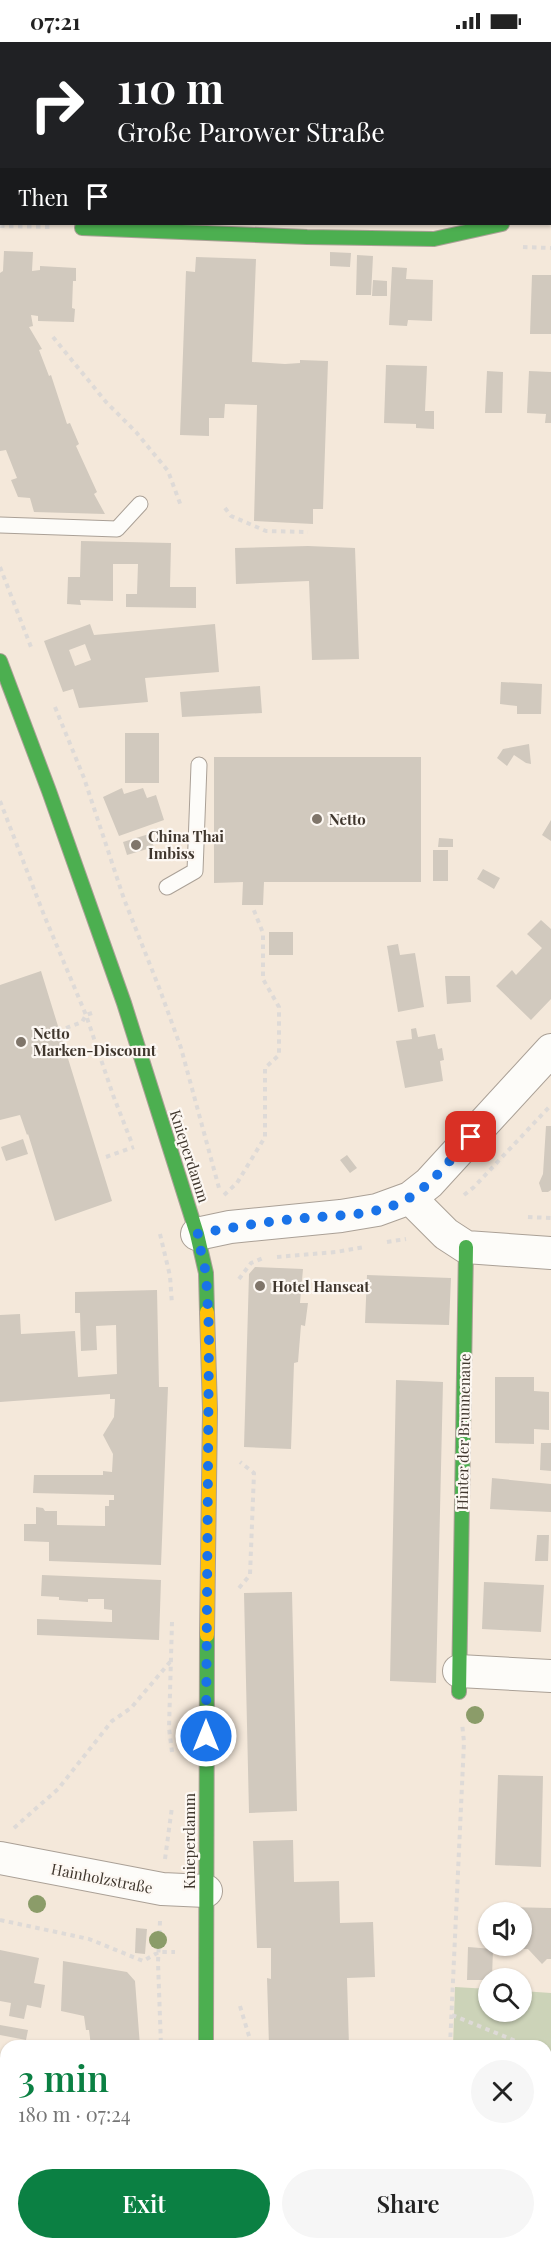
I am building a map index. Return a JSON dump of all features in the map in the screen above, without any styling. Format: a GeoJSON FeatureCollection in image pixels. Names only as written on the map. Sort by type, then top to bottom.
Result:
{"type":"FeatureCollection","features":[{"type":"Feature","properties":{"kind":"main road"},"geometry":{"type":"LineString","coordinates":[[82,228],[307,237],[434,239],[497,225]]}},
{"type":"Feature","properties":{"kind":"main road","name":"Knieperdamm"},"geometry":{"type":"LineString","coordinates":[[0,662],[49,790],[124,1003],[197,1234],[206,1273],[209,1354],[206,2040]]}},
{"type":"Feature","properties":{"kind":"main road","name":"Hinter der Brunnenaue"},"geometry":{"type":"LineString","coordinates":[[459,1681],[466,1247]]}},
{"type":"Feature","properties":{"kind":"street"},"geometry":{"type":"LineString","coordinates":[[197,1234],[240,1226],[377,1210],[410,1198],[429,1183],[551,1050]]}},
{"type":"Feature","properties":{"kind":"street"},"geometry":{"type":"LineString","coordinates":[[410,1198],[446,1234],[466,1247],[551,1252]]}},
{"type":"Feature","properties":{"kind":"street"},"geometry":{"type":"LineString","coordinates":[[459,1681],[551,1676]]}},
{"type":"Feature","properties":{"kind":"street","name":"Hainholzstraße"},"geometry":{"type":"LineString","coordinates":[[6,1844],[162,1889],[206,1891]]}},
{"type":"Feature","properties":{"kind":"lane"},"geometry":{"type":"LineString","coordinates":[[0,525],[117,529],[140,504]]}},
{"type":"Feature","properties":{"kind":"lane"},"geometry":{"type":"LineString","coordinates":[[167,887],[195,872],[199,765]]}},
{"type":"Feature","properties":{"kind":"path"},"geometry":{"type":"LineString","coordinates":[[0,226],[82,228]]}},
{"type":"Feature","properties":{"kind":"path"},"geometry":{"type":"LineString","coordinates":[[53,337],[106,402],[168,471],[181,506]]}},
{"type":"Feature","properties":{"kind":"path"},"geometry":{"type":"LineString","coordinates":[[225,508],[231,516],[266,531],[308,532]]}},
{"type":"Feature","properties":{"kind":"path"},"geometry":{"type":"LineString","coordinates":[[0,801],[86,1015],[113,1095],[138,1158]]}},
{"type":"Feature","properties":{"kind":"path"},"geometry":{"type":"LineString","coordinates":[[222,1197],[237,1183],[265,1137],[265,1068],[279,1055],[279,1007],[263,979],[263,933],[253,908]]}},
{"type":"Feature","properties":{"kind":"path"},"geometry":{"type":"LineString","coordinates":[[106,1156],[134,1147]]}},
{"type":"Feature","properties":{"kind":"path"},"geometry":{"type":"LineString","coordinates":[[519,1217],[551,1218]]}},
{"type":"Feature","properties":{"kind":"path"},"geometry":{"type":"LineString","coordinates":[[159,1230],[170,1276],[173,1309]]}},
{"type":"Feature","properties":{"kind":"path"},"geometry":{"type":"LineString","coordinates":[[6,1844],[58,1789],[112,1721],[131,1708],[170,1661]]}},
{"type":"Feature","properties":{"kind":"path"},"geometry":{"type":"LineString","coordinates":[[450,2040],[464,1742],[459,1681]]}},
{"type":"Feature","properties":{"kind":"path"},"geometry":{"type":"LineString","coordinates":[[160,2040],[159,1952],[162,1889]]}},
{"type":"Feature","properties":{"kind":"path"},"geometry":{"type":"LineString","coordinates":[[0,1920],[90,1939],[143,1961],[159,1952]]}},
{"type":"Feature","properties":{"kind":"path"},"geometry":{"type":"LineString","coordinates":[[240,2007],[250,2040]]}},
{"type":"Feature","properties":{"kind":"path"},"geometry":{"type":"LineString","coordinates":[[452,2015],[513,2040]]}},
{"type":"Feature","properties":{"kind":"green space"},"geometry":{"type":"Polygon","coordinates":[[[455,1987],[478,1988],[478,2022],[532,2022],[532,1992],[551,1993],[551,2040],[453,2040],[455,1987]]]}},
{"type":"Feature","properties":{"kind":"building"},"geometry":{"type":"Polygon","coordinates":[[[4,251],[33,252],[32,271],[40,270],[40,266],[76,268],[72,308],[75,309],[74,322],[38,321],[38,316],[31,315],[33,326],[29,327],[42,349],[39,350],[49,376],[51,375],[67,424],[70,423],[79,444],[76,446],[97,492],[94,494],[105,514],[34,512],[30,498],[18,497],[11,480],[17,478],[6,450],[0,451],[0,273],[3,271],[4,251]]]}},
{"type":"Feature","properties":{"kind":"building"},"geometry":{"type":"Polygon","coordinates":[[[330,252],[351,253],[350,267],[330,266],[330,252]]]}},
{"type":"Feature","properties":{"kind":"building"},"geometry":{"type":"Polygon","coordinates":[[[357,255],[373,256],[371,295],[356,295],[357,255]]]}},
{"type":"Feature","properties":{"kind":"building"},"geometry":{"type":"Polygon","coordinates":[[[196,257],[256,259],[252,362],[285,364],[300,363],[300,360],[328,361],[323,509],[313,509],[313,524],[254,521],[257,405],[225,404],[224,418],[209,418],[209,436],[180,435],[186,271],[195,272],[196,257]]]}},
{"type":"Feature","properties":{"kind":"building"},"geometry":{"type":"Polygon","coordinates":[[[392,267],[407,268],[406,279],[433,280],[432,321],[408,320],[407,326],[389,325],[392,267]]]}},
{"type":"Feature","properties":{"kind":"building"},"geometry":{"type":"Polygon","coordinates":[[[532,275],[551,275],[551,334],[530,334],[532,275]]]}},
{"type":"Feature","properties":{"kind":"building"},"geometry":{"type":"Polygon","coordinates":[[[373,280],[387,281],[387,296],[372,296],[373,280]]]}},
{"type":"Feature","properties":{"kind":"building"},"geometry":{"type":"Polygon","coordinates":[[[386,365],[427,366],[425,411],[434,411],[434,429],[416,428],[416,424],[384,423],[386,365]]]}},
{"type":"Feature","properties":{"kind":"building"},"geometry":{"type":"Polygon","coordinates":[[[487,371],[503,372],[502,413],[485,413],[487,371]]]}},
{"type":"Feature","properties":{"kind":"building"},"geometry":{"type":"Polygon","coordinates":[[[529,371],[551,372],[551,423],[545,423],[546,414],[527,413],[529,371]]]}},
{"type":"Feature","properties":{"kind":"building"},"geometry":{"type":"Polygon","coordinates":[[[81,541],[171,543],[170,587],[196,587],[196,608],[126,607],[126,594],[137,594],[138,564],[113,564],[113,601],[80,600],[81,605],[67,604],[68,577],[80,577],[81,541]]]}},
{"type":"Feature","properties":{"kind":"building"},"geometry":{"type":"Polygon","coordinates":[[[308,546],[355,548],[359,659],[312,660],[309,581],[236,584],[235,548],[308,546]]]}},
{"type":"Feature","properties":{"kind":"building"},"geometry":{"type":"Polygon","coordinates":[[[90,624],[94,635],[215,624],[219,672],[145,678],[148,702],[79,708],[73,689],[63,692],[44,641],[90,624]],[[85,644],[69,650],[75,666],[91,660],[85,644]]]}},
{"type":"Feature","properties":{"kind":"building"},"geometry":{"type":"Polygon","coordinates":[[[501,682],[542,684],[541,714],[517,714],[517,706],[500,704],[501,682]]]}},
{"type":"Feature","properties":{"kind":"building"},"geometry":{"type":"Polygon","coordinates":[[[260,686],[262,713],[182,717],[180,692],[260,686]]]}},
{"type":"Feature","properties":{"kind":"building"},"geometry":{"type":"Polygon","coordinates":[[[125,733],[159,733],[159,783],[125,783],[125,733]]]}},
{"type":"Feature","properties":{"kind":"building"},"geometry":{"type":"Polygon","coordinates":[[[529,744],[531,764],[514,755],[507,766],[497,758],[503,749],[529,744]]]}},
{"type":"Feature","properties":{"kind":"building"},"geometry":{"type":"Polygon","coordinates":[[[214,757],[421,757],[421,882],[264,882],[263,905],[242,905],[243,882],[214,883],[214,757]]]}},
{"type":"Feature","properties":{"kind":"building"},"geometry":{"type":"Polygon","coordinates":[[[122,788],[124,794],[143,788],[147,798],[156,795],[164,820],[119,836],[103,797],[122,788]]]}},
{"type":"Feature","properties":{"kind":"building"},"geometry":{"type":"Polygon","coordinates":[[[551,820],[551,841],[542,835],[551,820]]]}},
{"type":"Feature","properties":{"kind":"building"},"geometry":{"type":"Polygon","coordinates":[[[149,834],[154,847],[127,855],[123,842],[149,834]]]}},
{"type":"Feature","properties":{"kind":"building"},"geometry":{"type":"Polygon","coordinates":[[[439,838],[453,839],[453,847],[438,847],[439,838]]]}},
{"type":"Feature","properties":{"kind":"building"},"geometry":{"type":"Polygon","coordinates":[[[433,850],[448,850],[448,881],[433,881],[433,850]]]}},
{"type":"Feature","properties":{"kind":"building"},"geometry":{"type":"Polygon","coordinates":[[[483,869],[500,878],[494,889],[477,879],[483,869]]]}},
{"type":"Feature","properties":{"kind":"building"},"geometry":{"type":"Polygon","coordinates":[[[541,920],[551,929],[551,999],[531,1020],[496,986],[512,970],[516,975],[542,948],[527,934],[541,920]]]}},
{"type":"Feature","properties":{"kind":"building"},"geometry":{"type":"Polygon","coordinates":[[[269,932],[293,932],[293,955],[269,955],[269,932]]]}},
{"type":"Feature","properties":{"kind":"building"},"geometry":{"type":"Polygon","coordinates":[[[398,944],[400,955],[415,953],[424,1007],[398,1012],[387,946],[398,944]]]}},
{"type":"Feature","properties":{"kind":"building"},"geometry":{"type":"Polygon","coordinates":[[[41,971],[112,1201],[55,1221],[20,1115],[0,1120],[0,985],[41,971]]]}},
{"type":"Feature","properties":{"kind":"building"},"geometry":{"type":"Polygon","coordinates":[[[445,976],[470,976],[471,1002],[447,1004],[445,976]]]}},
{"type":"Feature","properties":{"kind":"building"},"geometry":{"type":"Polygon","coordinates":[[[416,1028],[418,1037],[435,1034],[438,1049],[442,1048],[444,1060],[440,1061],[443,1081],[405,1088],[396,1041],[412,1039],[411,1029],[416,1028]]]}},
{"type":"Feature","properties":{"kind":"building"},"geometry":{"type":"Polygon","coordinates":[[[546,1126],[551,1126],[551,1190],[542,1192],[539,1183],[543,1174],[546,1126]]]}},
{"type":"Feature","properties":{"kind":"building"},"geometry":{"type":"Polygon","coordinates":[[[23,1139],[28,1154],[6,1161],[1,1147],[23,1139]]]}},
{"type":"Feature","properties":{"kind":"building"},"geometry":{"type":"Polygon","coordinates":[[[347,1155],[357,1168],[350,1173],[340,1160],[347,1155]]]}},
{"type":"Feature","properties":{"kind":"building"},"geometry":{"type":"Polygon","coordinates":[[[255,1267],[303,1269],[300,1303],[308,1303],[305,1326],[301,1325],[298,1362],[294,1363],[291,1449],[244,1447],[249,1274],[255,1267]]]}},
{"type":"Feature","properties":{"kind":"building"},"geometry":{"type":"Polygon","coordinates":[[[367,1275],[451,1278],[449,1325],[365,1323],[367,1275]]]}},
{"type":"Feature","properties":{"kind":"building"},"geometry":{"type":"Polygon","coordinates":[[[157,1290],[159,1387],[168,1387],[161,1565],[49,1561],[49,1542],[24,1541],[24,1524],[36,1524],[36,1507],[43,1508],[45,1511],[57,1511],[57,1525],[105,1526],[105,1506],[109,1506],[109,1500],[114,1500],[114,1495],[33,1493],[34,1475],[103,1475],[103,1471],[112,1472],[113,1454],[103,1435],[114,1417],[115,1399],[110,1399],[110,1394],[0,1402],[0,1315],[20,1314],[21,1334],[75,1331],[78,1377],[117,1374],[116,1325],[96,1326],[97,1350],[81,1351],[80,1313],[75,1313],[75,1292],[157,1290]]]}},
{"type":"Feature","properties":{"kind":"building"},"geometry":{"type":"Polygon","coordinates":[[[495,1377],[534,1377],[534,1391],[549,1392],[549,1430],[534,1429],[534,1444],[495,1443],[495,1377]]]}},
{"type":"Feature","properties":{"kind":"building"},"geometry":{"type":"Polygon","coordinates":[[[396,1380],[443,1382],[436,1683],[390,1681],[396,1380]]]}},
{"type":"Feature","properties":{"kind":"building"},"geometry":{"type":"Polygon","coordinates":[[[541,1443],[551,1443],[551,1471],[540,1470],[541,1443]]]}},
{"type":"Feature","properties":{"kind":"building"},"geometry":{"type":"Polygon","coordinates":[[[492,1478],[551,1484],[551,1512],[490,1509],[492,1478]]]}},
{"type":"Feature","properties":{"kind":"building"},"geometry":{"type":"Polygon","coordinates":[[[537,1535],[549,1535],[548,1561],[535,1561],[537,1535]]]}},
{"type":"Feature","properties":{"kind":"building"},"geometry":{"type":"Polygon","coordinates":[[[42,1575],[161,1580],[159,1640],[37,1635],[37,1619],[112,1622],[112,1610],[104,1609],[104,1599],[88,1599],[88,1602],[41,1596],[42,1575]]]}},
{"type":"Feature","properties":{"kind":"building"},"geometry":{"type":"Polygon","coordinates":[[[484,1582],[544,1585],[541,1632],[482,1629],[484,1582]]]}},
{"type":"Feature","properties":{"kind":"building"},"geometry":{"type":"Polygon","coordinates":[[[292,1592],[297,1811],[249,1813],[244,1593],[292,1592]]]}},
{"type":"Feature","properties":{"kind":"building"},"geometry":{"type":"Polygon","coordinates":[[[498,1775],[543,1776],[541,1867],[495,1865],[498,1775]]]}},
{"type":"Feature","properties":{"kind":"building"},"geometry":{"type":"Polygon","coordinates":[[[293,1840],[294,1882],[339,1881],[340,1923],[373,1922],[375,1977],[347,1978],[349,2040],[269,2040],[267,1978],[271,1979],[271,1948],[257,1948],[253,1841],[293,1840]]]}},
{"type":"Feature","properties":{"kind":"building"},"geometry":{"type":"Polygon","coordinates":[[[532,1908],[551,1908],[551,1959],[547,1959],[542,1964],[532,1953],[532,1908]]]}},
{"type":"Feature","properties":{"kind":"building"},"geometry":{"type":"Polygon","coordinates":[[[136,1928],[147,1929],[145,1954],[135,1953],[136,1928]]]}},
{"type":"Feature","properties":{"kind":"building"},"geometry":{"type":"Polygon","coordinates":[[[468,1947],[478,1948],[478,1956],[493,1956],[492,1968],[478,1968],[478,1980],[467,1980],[468,1947]]]}},
{"type":"Feature","properties":{"kind":"building"},"geometry":{"type":"Polygon","coordinates":[[[0,1950],[39,1958],[34,1983],[45,1985],[41,2008],[27,2005],[24,2019],[9,2016],[11,2003],[0,2001],[0,1950]]]}},
{"type":"Feature","properties":{"kind":"building"},"geometry":{"type":"Polygon","coordinates":[[[63,1961],[127,1972],[135,1981],[140,2040],[90,2040],[84,2016],[61,2011],[63,1961]]]}},
{"type":"Feature","properties":{"kind":"building"},"geometry":{"type":"Polygon","coordinates":[[[0,2025],[28,2030],[26,2040],[0,2035],[0,2025]]]}},
{"type":"Feature","properties":{"kind":"traffic: fast"},"geometry":{"type":"LineString","coordinates":[[82,228],[307,237],[434,239],[497,225]]}},
{"type":"Feature","properties":{"kind":"traffic: fast"},"geometry":{"type":"LineString","coordinates":[[0,661],[124,1003],[197,1234],[206,1273],[207,1312]]}},
{"type":"Feature","properties":{"kind":"traffic: fast"},"geometry":{"type":"LineString","coordinates":[[459,1692],[466,1247]]}},
{"type":"Feature","properties":{"kind":"traffic: fast"},"geometry":{"type":"LineString","coordinates":[[206,2040],[207,1635]]}},
{"type":"Feature","properties":{"kind":"traffic: slow"},"geometry":{"type":"LineString","coordinates":[[207,1312],[210,1410],[207,1635]]}},
{"type":"Feature","properties":{"kind":"place","name":"Netto"},"geometry":{"type":"Point","coordinates":[317,819]}},
{"type":"Feature","properties":{"kind":"place","name":"China Thai Imbiss"},"geometry":{"type":"Point","coordinates":[136,845]}},
{"type":"Feature","properties":{"kind":"place","name":"Netto Marken-Discount"},"geometry":{"type":"Point","coordinates":[21,1042]}},
{"type":"Feature","properties":{"kind":"place","name":"Hotel Hanseat"},"geometry":{"type":"Point","coordinates":[260,1286]}},
{"type":"Feature","properties":{"kind":"route"},"geometry":{"type":"LineString","coordinates":[[206,1736],[209,1331],[206,1273],[197,1234],[230,1227],[341,1216],[394,1205],[410,1198],[429,1183],[471,1137]]}}]}
